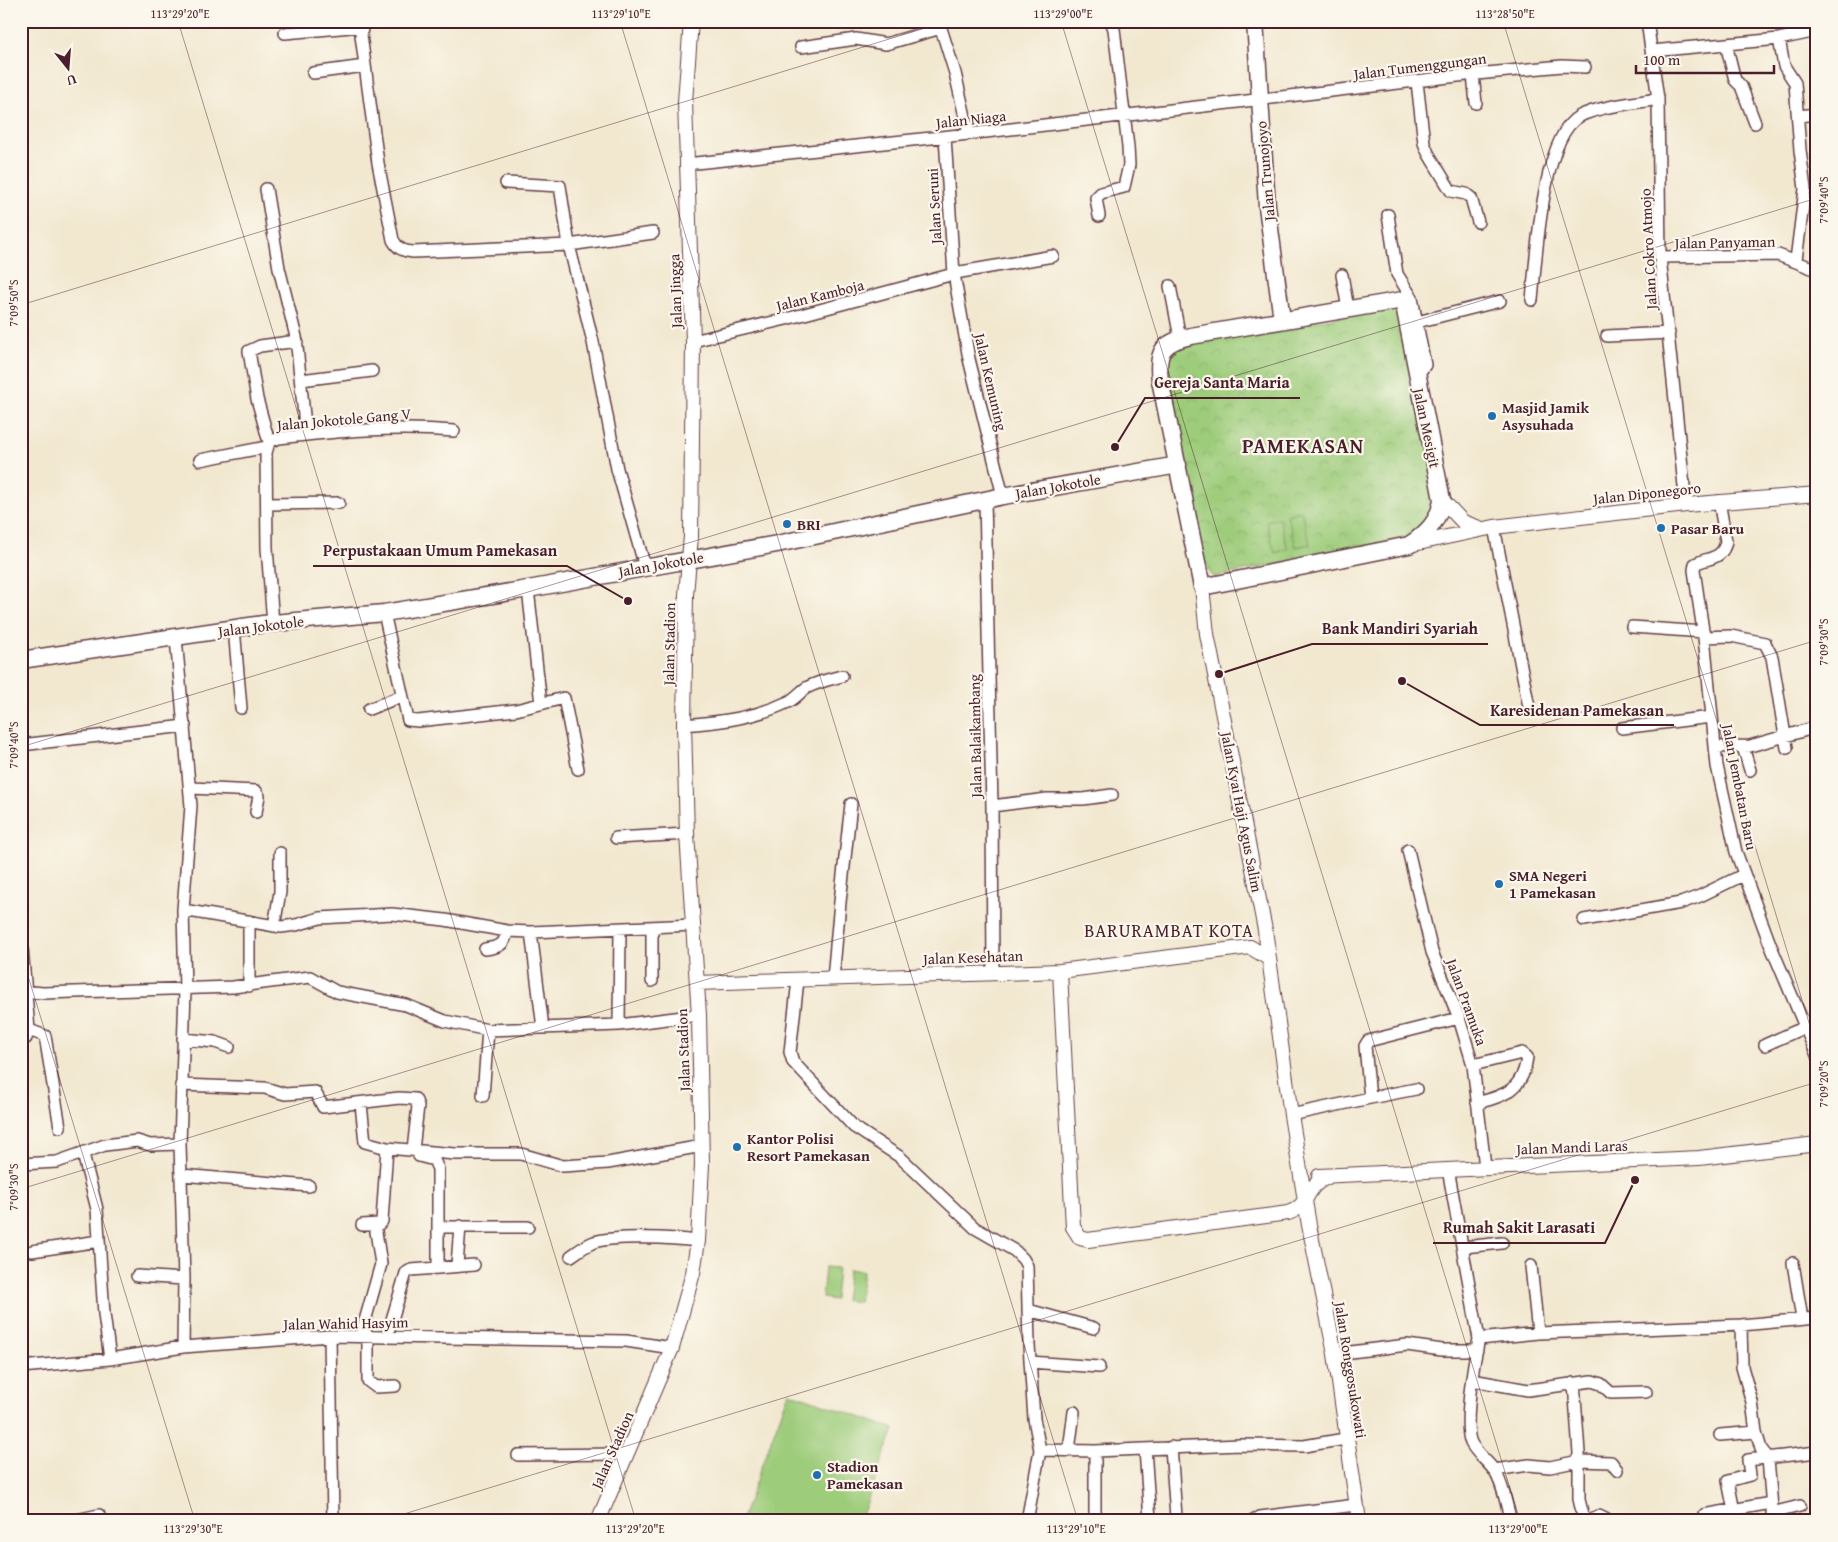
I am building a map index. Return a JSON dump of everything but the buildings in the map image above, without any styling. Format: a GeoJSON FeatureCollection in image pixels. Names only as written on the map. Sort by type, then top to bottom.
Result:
{"type":"FeatureCollection","features":[{"type":"Feature","properties":{"kind":"highway","name":"Jalan Trunojoyo"},"geometry":{"type":"LineString","coordinates":[[1255,21],[1267,206],[1282,320]]}},
{"type":"Feature","properties":{"kind":"highway"},"geometry":{"type":"LineString","coordinates":[[1180,338],[1348,309],[1407,296]]}},
{"type":"Feature","properties":{"kind":"highway","name":"Jalan Mesigit"},"geometry":{"type":"LineString","coordinates":[[1407,296],[1416,370],[1442,500],[1435,522],[1424,535],[1409,545]]}},
{"type":"Feature","properties":{"kind":"highway","name":"Jalan Kyai Haji Agus Salim"},"geometry":{"type":"LineString","coordinates":[[1180,338],[1164,348],[1158,363],[1202,587]]}},
{"type":"Feature","properties":{"kind":"highway","name":"Jalan Jokotole"},"geometry":{"type":"LineString","coordinates":[[21,660],[234,628],[384,613],[528,589],[777,544],[1003,496],[1178,465]]}},
{"type":"Feature","properties":{"kind":"highway"},"geometry":{"type":"LineString","coordinates":[[1202,587],[1409,545]]}},
{"type":"Feature","properties":{"kind":"main road","name":"Jalan Jingga"},"geometry":{"type":"LineString","coordinates":[[684,560],[693,341],[686,164],[686,74],[691,21]]}},
{"type":"Feature","properties":{"kind":"main road","name":"Jalan Diponegoro"},"geometry":{"type":"LineString","coordinates":[[1409,545],[1488,528],[1686,505],[1817,494]]}},
{"type":"Feature","properties":{"kind":"main road"},"geometry":{"type":"LineString","coordinates":[[1442,500],[1463,522],[1488,528]]}},
{"type":"Feature","properties":{"kind":"main road","name":"Jalan Stadion"},"geometry":{"type":"LineString","coordinates":[[598,1521],[672,1348],[690,1282],[698,1241],[702,1146],[699,1015],[685,788],[686,595],[684,560]]}},
{"type":"Feature","properties":{"kind":"main road","name":"Jalan Kyai Haji Agus Salim"},"geometry":{"type":"LineString","coordinates":[[1202,587],[1207,634],[1265,930],[1306,1197]]}},
{"type":"Feature","properties":{"kind":"main road"},"geometry":{"type":"LineString","coordinates":[[1265,930],[1250,948],[1268,958]]}},
{"type":"Feature","properties":{"kind":"main road","name":"Jalan Kesehatan"},"geometry":{"type":"LineString","coordinates":[[697,983],[1060,971],[1250,948]]}},
{"type":"Feature","properties":{"kind":"main road"},"geometry":{"type":"LineString","coordinates":[[1060,971],[1073,1227],[1075,1234],[1080,1238],[1088,1240],[1288,1213],[1300,1207],[1314,1184],[1328,1176]]}},
{"type":"Feature","properties":{"kind":"main road","name":"Jalan Mandi Laras"},"geometry":{"type":"LineString","coordinates":[[1328,1176],[1448,1168],[1699,1158],[1817,1144]]}},
{"type":"Feature","properties":{"kind":"main road"},"geometry":{"type":"LineString","coordinates":[[1299,1161],[1311,1173],[1328,1176]]}},
{"type":"Feature","properties":{"kind":"main road","name":"Jalan Ronggosukowati"},"geometry":{"type":"LineString","coordinates":[[1306,1197],[1309,1225],[1335,1354],[1345,1439],[1359,1521]]}},
{"type":"Feature","properties":{"kind":"main road"},"geometry":{"type":"LineString","coordinates":[[1288,1213],[1302,1216],[1309,1225]]}},
{"type":"Feature","properties":{"kind":"street"},"geometry":{"type":"LineString","coordinates":[[1099,216],[1096,198],[1098,195],[1122,189],[1126,184],[1129,165],[1114,29],[1111,21]]}},
{"type":"Feature","properties":{"kind":"street","name":"Jalan Cokro Atmojo"},"geometry":{"type":"LineString","coordinates":[[1647,21],[1658,99],[1660,257],[1686,505]]}},
{"type":"Feature","properties":{"kind":"street"},"geometry":{"type":"LineString","coordinates":[[285,33],[329,25],[362,24],[365,66],[383,191],[393,240],[396,246],[403,251],[570,245],[653,232]]}},
{"type":"Feature","properties":{"kind":"street"},"geometry":{"type":"LineString","coordinates":[[802,48],[856,39],[886,44],[940,24],[955,73],[969,134]]}},
{"type":"Feature","properties":{"kind":"street"},"geometry":{"type":"LineString","coordinates":[[1652,51],[1779,39],[1817,31]]}},
{"type":"Feature","properties":{"kind":"street"},"geometry":{"type":"LineString","coordinates":[[1779,39],[1784,66],[1795,83],[1806,196],[1796,260]]}},
{"type":"Feature","properties":{"kind":"street"},"geometry":{"type":"LineString","coordinates":[[1726,44],[1735,80],[1741,86],[1754,123]]}},
{"type":"Feature","properties":{"kind":"street"},"geometry":{"type":"LineString","coordinates":[[313,73],[365,66]]}},
{"type":"Feature","properties":{"kind":"street","name":"Jalan Tumenggungan"},"geometry":{"type":"LineString","coordinates":[[1259,100],[1473,75],[1562,66],[1585,67]]}},
{"type":"Feature","properties":{"kind":"street"},"geometry":{"type":"LineString","coordinates":[[1473,75],[1476,103]]}},
{"type":"Feature","properties":{"kind":"street"},"geometry":{"type":"LineString","coordinates":[[1417,82],[1424,143],[1428,153],[1450,191],[1466,194],[1471,198],[1478,222]]}},
{"type":"Feature","properties":{"kind":"street"},"geometry":{"type":"LineString","coordinates":[[1532,300],[1543,205],[1551,161],[1562,135],[1578,116],[1658,99]]}},
{"type":"Feature","properties":{"kind":"street","name":"Jalan Niaga"},"geometry":{"type":"LineString","coordinates":[[686,164],[945,137],[1259,100]]}},
{"type":"Feature","properties":{"kind":"street"},"geometry":{"type":"LineString","coordinates":[[1798,116],[1817,114]]}},
{"type":"Feature","properties":{"kind":"street","name":"Jalan Seruni"},"geometry":{"type":"LineString","coordinates":[[945,137],[954,274]]}},
{"type":"Feature","properties":{"kind":"street"},"geometry":{"type":"LineString","coordinates":[[506,183],[560,186],[570,245],[593,342],[617,469],[645,567]]}},
{"type":"Feature","properties":{"kind":"street"},"geometry":{"type":"LineString","coordinates":[[266,189],[297,341],[306,435]]}},
{"type":"Feature","properties":{"kind":"street"},"geometry":{"type":"LineString","coordinates":[[1388,214],[1397,274],[1418,322],[1425,365],[1422,369],[1416,370]]}},
{"type":"Feature","properties":{"kind":"street","name":"Jalan Panyaman"},"geometry":{"type":"LineString","coordinates":[[1660,257],[1778,255],[1796,260],[1817,270]]}},
{"type":"Feature","properties":{"kind":"street","name":"Jalan Kamboja"},"geometry":{"type":"LineString","coordinates":[[693,341],[796,317],[954,274],[1053,256]]}},
{"type":"Feature","properties":{"kind":"street","name":"Jalan Kemuning"},"geometry":{"type":"LineString","coordinates":[[954,274],[969,358],[1003,496]]}},
{"type":"Feature","properties":{"kind":"street"},"geometry":{"type":"LineString","coordinates":[[1342,275],[1348,309]]}},
{"type":"Feature","properties":{"kind":"street"},"geometry":{"type":"LineString","coordinates":[[1170,286],[1180,338]]}},
{"type":"Feature","properties":{"kind":"street"},"geometry":{"type":"LineString","coordinates":[[1418,322],[1500,301]]}},
{"type":"Feature","properties":{"kind":"street"},"geometry":{"type":"LineString","coordinates":[[1607,336],[1669,333]]}},
{"type":"Feature","properties":{"kind":"street"},"geometry":{"type":"LineString","coordinates":[[200,460],[272,442],[257,399],[249,351],[254,348],[297,341]]}},
{"type":"Feature","properties":{"kind":"street"},"geometry":{"type":"LineString","coordinates":[[301,380],[372,371]]}},
{"type":"Feature","properties":{"kind":"street","name":"Jalan Jokotole Gang V"},"geometry":{"type":"LineString","coordinates":[[276,623],[267,548],[272,504],[272,442],[306,435],[413,427],[454,431]]}},
{"type":"Feature","properties":{"kind":"street","name":"Jalan Balaikambang"},"geometry":{"type":"LineString","coordinates":[[984,500],[992,806],[993,972]]}},
{"type":"Feature","properties":{"kind":"street","name":"Jalan Jembatan Baru"},"geometry":{"type":"LineString","coordinates":[[1719,502],[1726,542],[1725,547],[1716,557],[1694,565],[1704,634],[1715,747],[1729,824],[1743,875],[1817,1055]]}},
{"type":"Feature","properties":{"kind":"street"},"geometry":{"type":"LineString","coordinates":[[272,504],[339,503]]}},
{"type":"Feature","properties":{"kind":"street"},"geometry":{"type":"LineString","coordinates":[[1488,528],[1529,707]]}},
{"type":"Feature","properties":{"kind":"street"},"geometry":{"type":"LineString","coordinates":[[528,589],[540,704]]}},
{"type":"Feature","properties":{"kind":"street"},"geometry":{"type":"LineString","coordinates":[[384,613],[404,711],[410,722],[490,714],[540,704],[560,697],[566,699],[578,769]]}},
{"type":"Feature","properties":{"kind":"street"},"geometry":{"type":"LineString","coordinates":[[1632,627],[1730,636],[1765,643],[1772,657],[1787,748]]}},
{"type":"Feature","properties":{"kind":"street"},"geometry":{"type":"LineString","coordinates":[[234,628],[241,708]]}},
{"type":"Feature","properties":{"kind":"street"},"geometry":{"type":"LineString","coordinates":[[176,638],[191,788],[191,826],[183,910],[184,990],[180,1144],[184,1279],[183,1347]]}},
{"type":"Feature","properties":{"kind":"street"},"geometry":{"type":"LineString","coordinates":[[684,726],[720,722],[762,712],[790,702],[805,689],[823,681],[842,676]]}},
{"type":"Feature","properties":{"kind":"street"},"geometry":{"type":"LineString","coordinates":[[369,709],[402,696]]}},
{"type":"Feature","properties":{"kind":"street"},"geometry":{"type":"LineString","coordinates":[[1622,728],[1711,717]]}},
{"type":"Feature","properties":{"kind":"street"},"geometry":{"type":"LineString","coordinates":[[21,746],[185,726]]}},
{"type":"Feature","properties":{"kind":"street"},"geometry":{"type":"LineString","coordinates":[[1715,747],[1743,747],[1817,727]]}},
{"type":"Feature","properties":{"kind":"street"},"geometry":{"type":"LineString","coordinates":[[1743,747],[1750,770]]}},
{"type":"Feature","properties":{"kind":"street"},"geometry":{"type":"LineString","coordinates":[[191,788],[256,791],[259,796],[256,812]]}},
{"type":"Feature","properties":{"kind":"street"},"geometry":{"type":"LineString","coordinates":[[992,806],[1047,799],[1083,799],[1112,796]]}},
{"type":"Feature","properties":{"kind":"street"},"geometry":{"type":"LineString","coordinates":[[834,979],[851,804]]}},
{"type":"Feature","properties":{"kind":"street"},"geometry":{"type":"LineString","coordinates":[[616,838],[687,834]]}},
{"type":"Feature","properties":{"kind":"street","name":"Jalan Pramuka"},"geometry":{"type":"LineString","coordinates":[[1408,850],[1432,952],[1459,1018],[1473,1065],[1485,1167]]}},
{"type":"Feature","properties":{"kind":"street"},"geometry":{"type":"LineString","coordinates":[[274,926],[280,892],[280,853]]}},
{"type":"Feature","properties":{"kind":"street"},"geometry":{"type":"LineString","coordinates":[[1590,919],[1681,903],[1743,875]]}},
{"type":"Feature","properties":{"kind":"street"},"geometry":{"type":"LineString","coordinates":[[183,910],[274,926],[296,925],[320,918],[392,914],[445,920],[507,931],[531,932],[694,925]]}},
{"type":"Feature","properties":{"kind":"street"},"geometry":{"type":"LineString","coordinates":[[249,921],[249,986]]}},
{"type":"Feature","properties":{"kind":"street"},"geometry":{"type":"LineString","coordinates":[[652,928],[652,981]]}},
{"type":"Feature","properties":{"kind":"street"},"geometry":{"type":"LineString","coordinates":[[619,1025],[620,929]]}},
{"type":"Feature","properties":{"kind":"street"},"geometry":{"type":"LineString","coordinates":[[484,949],[500,946],[504,943],[507,931]]}},
{"type":"Feature","properties":{"kind":"street"},"geometry":{"type":"LineString","coordinates":[[531,932],[543,1028]]}},
{"type":"Feature","properties":{"kind":"street"},"geometry":{"type":"LineString","coordinates":[[21,935],[23,991],[29,1030],[26,1038],[21,1039]]}},
{"type":"Feature","properties":{"kind":"street"},"geometry":{"type":"LineString","coordinates":[[23,991],[184,990],[249,986],[310,978],[337,992],[406,1004],[446,1022],[488,1030],[619,1025],[699,1015]]}},
{"type":"Feature","properties":{"kind":"street"},"geometry":{"type":"LineString","coordinates":[[789,980],[790,1052],[793,1062],[854,1127],[900,1157],[975,1228],[1024,1258],[1029,1273],[1030,1362],[1034,1420],[1040,1450],[1027,1521]]}},
{"type":"Feature","properties":{"kind":"street"},"geometry":{"type":"LineString","coordinates":[[1370,1098],[1365,1046],[1368,1041],[1459,1018]]}},
{"type":"Feature","properties":{"kind":"street"},"geometry":{"type":"LineString","coordinates":[[1765,1045],[1805,1027]]}},
{"type":"Feature","properties":{"kind":"street"},"geometry":{"type":"LineString","coordinates":[[29,1030],[46,1036],[60,1127]]}},
{"type":"Feature","properties":{"kind":"street"},"geometry":{"type":"LineString","coordinates":[[483,1096],[488,1030]]}},
{"type":"Feature","properties":{"kind":"street"},"geometry":{"type":"LineString","coordinates":[[182,1039],[215,1042],[229,1047]]}},
{"type":"Feature","properties":{"kind":"street"},"geometry":{"type":"LineString","coordinates":[[1473,1065],[1522,1053],[1527,1057],[1526,1067],[1515,1087],[1508,1094],[1477,1103]]}},
{"type":"Feature","properties":{"kind":"street"},"geometry":{"type":"LineString","coordinates":[[181,1085],[265,1088],[285,1094],[314,1092],[323,1107],[399,1098],[415,1099],[418,1106],[413,1150]]}},
{"type":"Feature","properties":{"kind":"street"},"geometry":{"type":"LineString","coordinates":[[1292,1115],[1416,1089]]}},
{"type":"Feature","properties":{"kind":"street"},"geometry":{"type":"LineString","coordinates":[[361,1104],[365,1142],[390,1151],[434,1160],[437,1164],[438,1268]]}},
{"type":"Feature","properties":{"kind":"street"},"geometry":{"type":"LineString","coordinates":[[21,1164],[42,1164],[83,1154],[105,1145],[137,1141],[150,1146],[180,1144]]}},
{"type":"Feature","properties":{"kind":"street"},"geometry":{"type":"LineString","coordinates":[[390,1151],[413,1150],[455,1154],[521,1154],[563,1166],[608,1163],[702,1146]]}},
{"type":"Feature","properties":{"kind":"street"},"geometry":{"type":"LineString","coordinates":[[362,1225],[375,1224],[382,1221],[390,1151]]}},
{"type":"Feature","properties":{"kind":"street"},"geometry":{"type":"LineString","coordinates":[[83,1154],[97,1209],[110,1359]]}},
{"type":"Feature","properties":{"kind":"street"},"geometry":{"type":"LineString","coordinates":[[1448,1168],[1464,1248],[1478,1345],[1471,1372],[1468,1433],[1483,1460],[1494,1470],[1511,1521]]}},
{"type":"Feature","properties":{"kind":"street"},"geometry":{"type":"LineString","coordinates":[[182,1175],[309,1186]]}},
{"type":"Feature","properties":{"kind":"street"},"geometry":{"type":"LineString","coordinates":[[375,1224],[382,1264],[364,1335],[368,1381],[376,1387],[395,1386]]}},
{"type":"Feature","properties":{"kind":"street"},"geometry":{"type":"LineString","coordinates":[[457,1265],[460,1226]]}},
{"type":"Feature","properties":{"kind":"street"},"geometry":{"type":"LineString","coordinates":[[438,1227],[528,1227]]}},
{"type":"Feature","properties":{"kind":"street"},"geometry":{"type":"LineString","coordinates":[[571,1256],[588,1245],[602,1240],[666,1238],[698,1241]]}},
{"type":"Feature","properties":{"kind":"street"},"geometry":{"type":"LineString","coordinates":[[32,1251],[99,1241]]}},
{"type":"Feature","properties":{"kind":"street"},"geometry":{"type":"LineString","coordinates":[[1464,1248],[1502,1242]]}},
{"type":"Feature","properties":{"kind":"street"},"geometry":{"type":"LineString","coordinates":[[1793,1263],[1802,1319]]}},
{"type":"Feature","properties":{"kind":"street"},"geometry":{"type":"LineString","coordinates":[[387,1336],[406,1273],[411,1270],[474,1265]]}},
{"type":"Feature","properties":{"kind":"street"},"geometry":{"type":"LineString","coordinates":[[1531,1266],[1538,1333]]}},
{"type":"Feature","properties":{"kind":"street"},"geometry":{"type":"LineString","coordinates":[[137,1276],[184,1279]]}},
{"type":"Feature","properties":{"kind":"street"},"geometry":{"type":"LineString","coordinates":[[1028,1310],[1094,1328]]}},
{"type":"Feature","properties":{"kind":"street"},"geometry":{"type":"LineString","coordinates":[[1335,1354],[1407,1345],[1478,1345],[1538,1333],[1741,1325],[1817,1318]]}},
{"type":"Feature","properties":{"kind":"street"},"geometry":{"type":"LineString","coordinates":[[1741,1325],[1742,1367],[1752,1402],[1756,1432],[1761,1449],[1768,1458],[1772,1512]]}},
{"type":"Feature","properties":{"kind":"street","name":"Jalan Wahid Hasyim"},"geometry":{"type":"LineString","coordinates":[[21,1367],[110,1359],[183,1347],[364,1335],[626,1341],[672,1348]]}},
{"type":"Feature","properties":{"kind":"street"},"geometry":{"type":"LineString","coordinates":[[330,1336],[333,1521]]}},
{"type":"Feature","properties":{"kind":"street"},"geometry":{"type":"LineString","coordinates":[[1030,1362],[1099,1367]]}},
{"type":"Feature","properties":{"kind":"street"},"geometry":{"type":"LineString","coordinates":[[1472,1380],[1528,1390],[1574,1383],[1597,1382],[1610,1393],[1646,1392]]}},
{"type":"Feature","properties":{"kind":"street"},"geometry":{"type":"LineString","coordinates":[[1574,1383],[1579,1499],[1585,1521],[1599,1516],[1609,1521]]}},
{"type":"Feature","properties":{"kind":"street"},"geometry":{"type":"LineString","coordinates":[[1069,1450],[1074,1412]]}},
{"type":"Feature","properties":{"kind":"street"},"geometry":{"type":"LineString","coordinates":[[1720,1435],[1756,1432]]}},
{"type":"Feature","properties":{"kind":"street"},"geometry":{"type":"LineString","coordinates":[[1040,1450],[1095,1451],[1171,1447],[1304,1446],[1345,1439]]}},
{"type":"Feature","properties":{"kind":"street"},"geometry":{"type":"LineString","coordinates":[[1171,1447],[1176,1517]]}},
{"type":"Feature","properties":{"kind":"street"},"geometry":{"type":"LineString","coordinates":[[1145,1448],[1150,1520]]}},
{"type":"Feature","properties":{"kind":"street"},"geometry":{"type":"LineString","coordinates":[[1095,1451],[1095,1513]]}},
{"type":"Feature","properties":{"kind":"street"},"geometry":{"type":"LineString","coordinates":[[1736,1521],[1728,1481],[1750,1475],[1749,1460],[1817,1452]]}},
{"type":"Feature","properties":{"kind":"street"},"geometry":{"type":"LineString","coordinates":[[518,1455],[627,1454]]}},
{"type":"Feature","properties":{"kind":"street"},"geometry":{"type":"LineString","coordinates":[[1494,1470],[1529,1466],[1550,1467],[1578,1461],[1611,1462],[1617,1470]]}},
{"type":"Feature","properties":{"kind":"street"},"geometry":{"type":"LineString","coordinates":[[1254,1521],[1260,1517],[1356,1505]]}},
{"type":"Feature","properties":{"kind":"street"},"geometry":{"type":"LineString","coordinates":[[1704,1515],[1734,1509],[1772,1512],[1800,1506]]}},
{"type":"Feature","properties":{"kind":"street"},"geometry":{"type":"LineString","coordinates":[[71,1521],[99,1515]]}},
{"type":"Feature","properties":{"kind":"green space"},"geometry":{"type":"Polygon","coordinates":[[[1402,308],[1442,505],[1435,533],[1214,577],[1206,565],[1190,513],[1165,368],[1170,353],[1193,339],[1402,308]]]}},
{"type":"Feature","properties":{"kind":"green space"},"geometry":{"type":"Polygon","coordinates":[[[1301,511],[1310,544],[1296,547],[1287,515],[1301,511]]]}},
{"type":"Feature","properties":{"kind":"green space"},"geometry":{"type":"Polygon","coordinates":[[[1279,518],[1288,549],[1275,553],[1266,521],[1279,518]]]}},
{"type":"Feature","properties":{"kind":"green space"},"geometry":{"type":"Polygon","coordinates":[[[825,1267],[838,1268],[835,1300],[822,1298],[825,1267]]]}},
{"type":"Feature","properties":{"kind":"green space"},"geometry":{"type":"Polygon","coordinates":[[[849,1269],[863,1271],[859,1302],[845,1300],[849,1269]]]}},
{"type":"Feature","properties":{"kind":"green space","name":"Stadion Pamekasan"},"geometry":{"type":"Polygon","coordinates":[[[789,1392],[894,1429],[860,1521],[741,1521],[789,1392]]]}},
{"type":"Feature","properties":{"kind":"place","name":"Masjid Jamik Asysuhada"},"geometry":{"type":"Point","coordinates":[1492,416]}},
{"type":"Feature","properties":{"kind":"place","name":"Gereja Santa Maria"},"geometry":{"type":"Point","coordinates":[1115,447]}},
{"type":"Feature","properties":{"kind":"place","name":"BRI"},"geometry":{"type":"Point","coordinates":[787,524]}},
{"type":"Feature","properties":{"kind":"place","name":"Pasar Baru"},"geometry":{"type":"Point","coordinates":[1661,528]}},
{"type":"Feature","properties":{"kind":"place","name":"Perpustakaan Umum Pamekasan"},"geometry":{"type":"Point","coordinates":[628,601]}},
{"type":"Feature","properties":{"kind":"place","name":"Bank Mandiri Syariah"},"geometry":{"type":"Point","coordinates":[1219,674]}},
{"type":"Feature","properties":{"kind":"place","name":"Karesidenan Pamekasan"},"geometry":{"type":"Point","coordinates":[1402,681]}},
{"type":"Feature","properties":{"kind":"place","name":"SMA Negeri 1 Pamekasan"},"geometry":{"type":"Point","coordinates":[1499,884]}},
{"type":"Feature","properties":{"kind":"place","name":"Kantor Polisi Resort Pamekasan"},"geometry":{"type":"Point","coordinates":[737,1147]}},
{"type":"Feature","properties":{"kind":"place","name":"Rumah Sakit Larasati"},"geometry":{"type":"Point","coordinates":[1635,1180]}},
{"type":"Feature","properties":{"kind":"place","name":"Stadion Pamekasan"},"geometry":{"type":"Point","coordinates":[817,1475]}},
{"type":"Feature","properties":{"kind":"district","name":"PAMEKASAN"},"geometry":{"type":"Point","coordinates":[1303,445]}},
{"type":"Feature","properties":{"kind":"district","name":"BARURAMBAT KOTA"},"geometry":{"type":"Point","coordinates":[1169,930]}}]}
